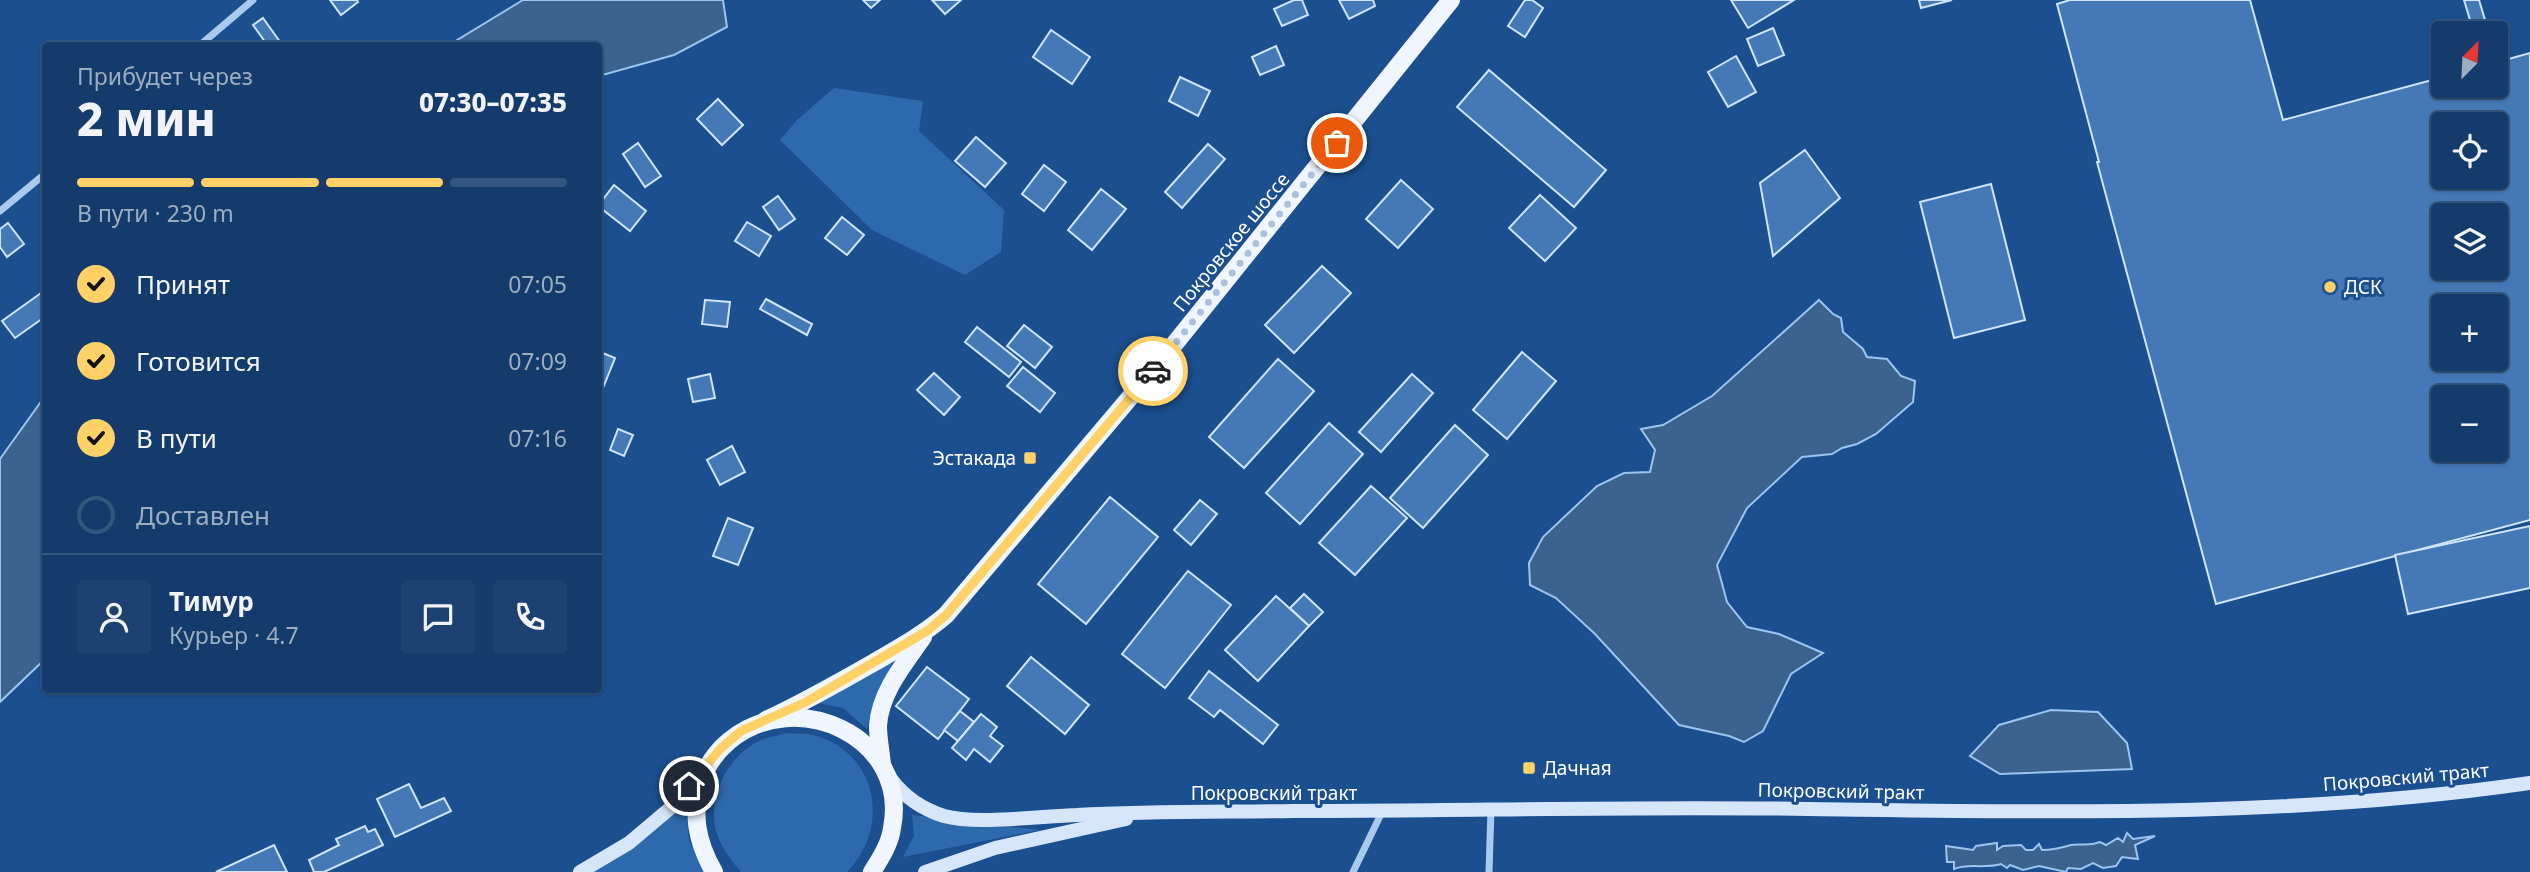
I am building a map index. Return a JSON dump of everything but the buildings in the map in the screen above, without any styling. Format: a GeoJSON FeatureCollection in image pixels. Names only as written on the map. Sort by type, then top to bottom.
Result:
{"type":"FeatureCollection","features":[{"type":"Feature","properties":{"kind":"main road","name":"Покровское шоссе"},"geometry":{"type":"LineString","coordinates":[[720,749],[741,731],[806,702],[927,631],[946,615],[1160,362],[1451,0]]}},
{"type":"Feature","properties":{"kind":"main road","name":"Покровское шоссе"},"geometry":{"type":"LineString","coordinates":[[872,872],[883,854],[892,829],[894,803],[878,726],[883,703],[898,672],[927,631]]}},
{"type":"Feature","properties":{"kind":"main road"},"geometry":{"type":"LineString","coordinates":[[766,720],[800,716],[833,724],[858,737],[902,794],[923,808],[948,817],[975,819],[1105,813],[1151,814]]}},
{"type":"Feature","properties":{"kind":"main road"},"geometry":{"type":"LineString","coordinates":[[580,872],[629,843],[674,805],[720,749]]}},
{"type":"Feature","properties":{"kind":"main road"},"geometry":{"type":"LineString","coordinates":[[714,872],[702,850],[695,824],[696,797],[705,772],[720,749]]}},
{"type":"Feature","properties":{"kind":"main road","name":"Покровский тракт"},"geometry":{"type":"LineString","coordinates":[[1151,814],[1618,807],[1933,812],[2185,811],[2370,801],[2530,783]]}},
{"type":"Feature","properties":{"kind":"main road"},"geometry":{"type":"LineString","coordinates":[[925,872],[995,848],[1151,814]]}},
{"type":"Feature","properties":{"kind":"street"},"geometry":{"type":"LineString","coordinates":[[204,42],[253,0]]}},
{"type":"Feature","properties":{"kind":"street"},"geometry":{"type":"LineString","coordinates":[[0,211],[42,176]]}},
{"type":"Feature","properties":{"kind":"street"},"geometry":{"type":"LineString","coordinates":[[1489,872],[1491,808]]}},
{"type":"Feature","properties":{"kind":"street"},"geometry":{"type":"LineString","coordinates":[[1353,872],[1382,811]]}},
{"type":"Feature","properties":{"kind":"shaded area"},"geometry":{"type":"Polygon","coordinates":[[[523,0],[723,0],[727,27],[674,55],[602,75],[602,42],[454,42],[523,0]]]}},
{"type":"Feature","properties":{"kind":"shaded area"},"geometry":{"type":"Polygon","coordinates":[[[834,88],[923,101],[919,131],[1004,210],[1001,252],[965,275],[872,230],[780,140],[797,120],[834,88]]]}},
{"type":"Feature","properties":{"kind":"shaded area"},"geometry":{"type":"Polygon","coordinates":[[[1819,300],[1841,318],[1843,332],[1863,349],[1867,357],[1887,359],[1901,376],[1915,381],[1913,402],[1876,434],[1857,444],[1832,454],[1802,457],[1747,508],[1717,565],[1727,602],[1747,627],[1779,634],[1823,653],[1791,674],[1763,731],[1744,742],[1679,725],[1595,634],[1556,598],[1530,585],[1529,563],[1543,537],[1597,486],[1624,473],[1650,472],[1655,450],[1641,429],[1663,425],[1712,396],[1819,300]]]}},
{"type":"Feature","properties":{"kind":"shaded area"},"geometry":{"type":"Polygon","coordinates":[[[42,400],[42,662],[0,702],[0,459],[42,400]]]}},
{"type":"Feature","properties":{"kind":"shaded area"},"geometry":{"type":"Polygon","coordinates":[[[897,652],[867,729],[843,708],[814,702],[897,652]]]}},
{"type":"Feature","properties":{"kind":"shaded area"},"geometry":{"type":"Polygon","coordinates":[[[2051,710],[2098,712],[2127,743],[2132,769],[2000,774],[1970,756],[1999,725],[2051,710]]]}},
{"type":"Feature","properties":{"kind":"shaded area"},"geometry":{"type":"Polygon","coordinates":[[[787,733],[814,735],[836,744],[852,758],[864,774],[871,793],[873,814],[861,854],[847,872],[741,872],[726,853],[718,837],[714,818],[715,804],[723,778],[730,766],[749,747],[764,739],[787,733]]]}},
{"type":"Feature","properties":{"kind":"shaded area"},"geometry":{"type":"Polygon","coordinates":[[[685,795],[689,841],[712,872],[584,872],[685,795]]]}},
{"type":"Feature","properties":{"kind":"shaded area"},"geometry":{"type":"Polygon","coordinates":[[[912,815],[1040,830],[903,857],[914,836],[912,815]]]}},
{"type":"Feature","properties":{"kind":"shaded area"},"geometry":{"type":"Polygon","coordinates":[[[2127,833],[2133,839],[2155,836],[2135,845],[2138,859],[2122,857],[2116,866],[2103,868],[2093,863],[2081,869],[2068,868],[2066,872],[2039,866],[2023,870],[2010,865],[2007,868],[2001,864],[1954,869],[1954,862],[1947,862],[1946,846],[1973,850],[1976,846],[1997,843],[1997,850],[2003,846],[2021,845],[2026,850],[2033,850],[2039,844],[2042,850],[2050,850],[2100,842],[2106,845],[2118,838],[2123,842],[2127,833]]]}},
{"type":"Feature","properties":{"kind":"way so far"},"geometry":{"type":"LineString","coordinates":[[1153,371],[1337,143]]}},
{"type":"Feature","properties":{"kind":"place","name":"ДСК"},"geometry":{"type":"Point","coordinates":[2330,287]}},
{"type":"Feature","properties":{"kind":"place","name":"Эстакада"},"geometry":{"type":"Point","coordinates":[1030,458]}},
{"type":"Feature","properties":{"kind":"place","name":"Дачная"},"geometry":{"type":"Point","coordinates":[1529,768]}},
{"type":"Feature","properties":{"kind":"route"},"geometry":{"type":"LineString","coordinates":[[689,786],[720,749],[741,731],[806,702],[927,631],[946,615],[1153,371]]}}]}
